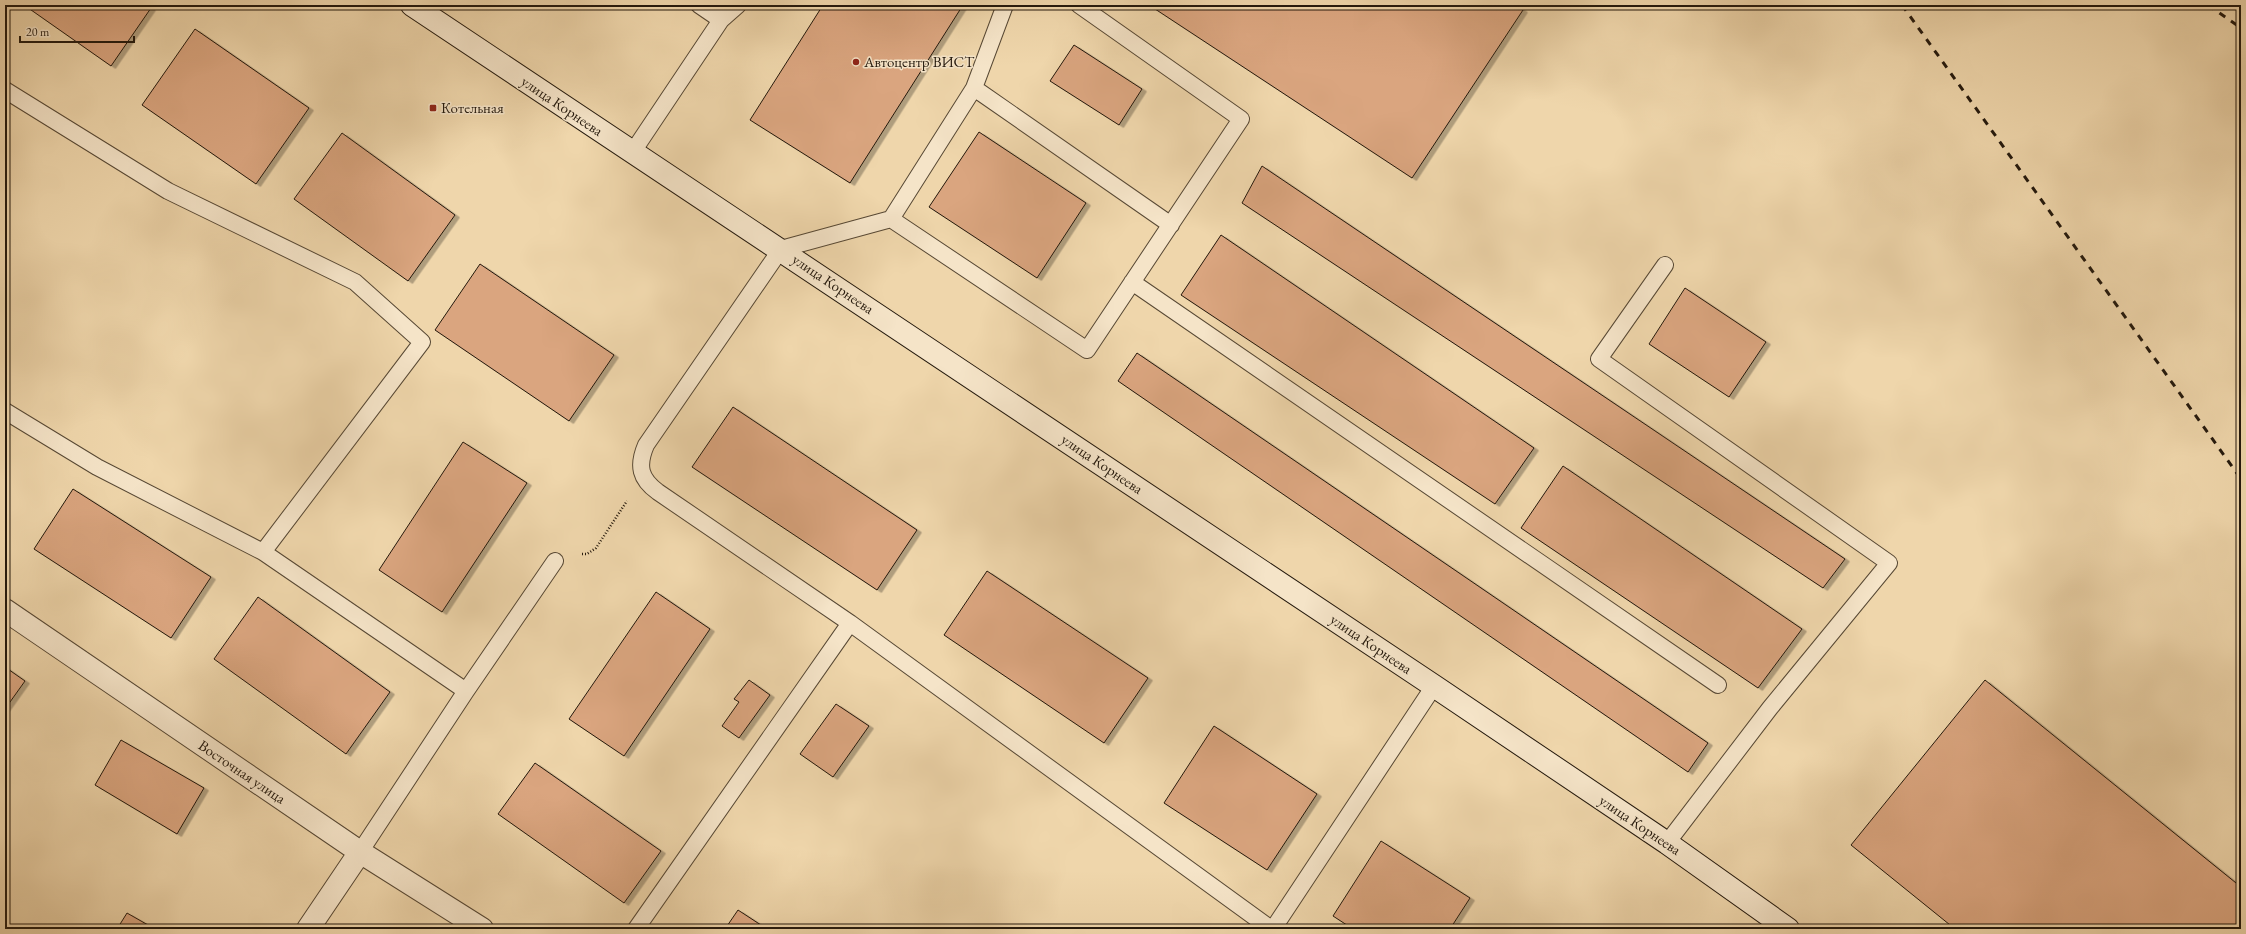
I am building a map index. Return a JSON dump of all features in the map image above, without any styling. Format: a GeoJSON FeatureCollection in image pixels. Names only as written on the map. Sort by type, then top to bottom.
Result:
{"type":"FeatureCollection","features":[{"type":"Feature","properties":{"kind":"street","name":"улица Корнеева"},"geometry":{"type":"LineString","coordinates":[[415,6],[632,153],[781,250],[1434,686],[1667,843],[1788,929]]}},
{"type":"Feature","properties":{"kind":"street","name":"Восточная улица"},"geometry":{"type":"LineString","coordinates":[[5,610],[360,852],[482,929]]}},
{"type":"Feature","properties":{"kind":"street"},"geometry":{"type":"LineString","coordinates":[[308,929],[360,852]]}},
{"type":"Feature","properties":{"kind":"lane"},"geometry":{"type":"LineString","coordinates":[[699,5],[721,20]]}},
{"type":"Feature","properties":{"kind":"lane"},"geometry":{"type":"LineString","coordinates":[[632,153],[721,20],[738,5]]}},
{"type":"Feature","properties":{"kind":"lane"},"geometry":{"type":"LineString","coordinates":[[1006,5],[974,88],[891,219],[781,250],[646,445],[640,462],[642,477],[658,492],[850,623],[1272,929],[1434,686]]}},
{"type":"Feature","properties":{"kind":"lane"},"geometry":{"type":"LineString","coordinates":[[891,219],[1087,350],[1241,119],[1079,5]]}},
{"type":"Feature","properties":{"kind":"lane"},"geometry":{"type":"LineString","coordinates":[[974,88],[1171,225]]}},
{"type":"Feature","properties":{"kind":"lane"},"geometry":{"type":"LineString","coordinates":[[5,90],[168,191],[355,282],[422,342],[263,552]]}},
{"type":"Feature","properties":{"kind":"lane"},"geometry":{"type":"LineString","coordinates":[[1665,265],[1598,359],[1889,563],[1770,708],[1667,843]]}},
{"type":"Feature","properties":{"kind":"lane"},"geometry":{"type":"LineString","coordinates":[[1132,282],[1718,685]]}},
{"type":"Feature","properties":{"kind":"lane"},"geometry":{"type":"LineString","coordinates":[[5,411],[97,466],[263,552],[466,691]]}},
{"type":"Feature","properties":{"kind":"lane"},"geometry":{"type":"LineString","coordinates":[[360,852],[466,691],[555,561]]}},
{"type":"Feature","properties":{"kind":"lane"},"geometry":{"type":"LineString","coordinates":[[636,929],[850,623]]}},
{"type":"Feature","properties":{"kind":"path"},"geometry":{"type":"LineString","coordinates":[[555,561],[559,556],[569,552],[588,554],[592,552],[642,477]]}},
{"type":"Feature","properties":{"kind":"building"},"geometry":{"type":"Polygon","coordinates":[[[24,5],[147,5],[151,8],[111,66],[24,5]]]}},
{"type":"Feature","properties":{"kind":"building","name":"Автоцентр ВИСТ"},"geometry":{"type":"Polygon","coordinates":[[[823,5],[963,5],[850,183],[750,120],[823,5]]]}},
{"type":"Feature","properties":{"kind":"building"},"geometry":{"type":"Polygon","coordinates":[[[1149,5],[1516,5],[1523,10],[1412,178],[1149,5]]]}},
{"type":"Feature","properties":{"kind":"building"},"geometry":{"type":"Polygon","coordinates":[[[195,29],[309,108],[256,184],[142,105],[195,29]]]}},
{"type":"Feature","properties":{"kind":"building"},"geometry":{"type":"Polygon","coordinates":[[[1074,45],[1142,89],[1119,125],[1050,81],[1074,45]]]}},
{"type":"Feature","properties":{"kind":"building"},"geometry":{"type":"Polygon","coordinates":[[[979,132],[1086,203],[1037,278],[929,207],[979,132]]]}},
{"type":"Feature","properties":{"kind":"building"},"geometry":{"type":"Polygon","coordinates":[[[342,133],[455,215],[408,281],[294,199],[342,133]]]}},
{"type":"Feature","properties":{"kind":"building"},"geometry":{"type":"Polygon","coordinates":[[[1262,166],[1845,559],[1823,588],[1242,203],[1262,166]]]}},
{"type":"Feature","properties":{"kind":"building"},"geometry":{"type":"Polygon","coordinates":[[[1221,235],[1534,448],[1495,504],[1181,295],[1221,235]]]}},
{"type":"Feature","properties":{"kind":"building"},"geometry":{"type":"Polygon","coordinates":[[[480,264],[614,355],[569,421],[435,330],[480,264]]]}},
{"type":"Feature","properties":{"kind":"building"},"geometry":{"type":"Polygon","coordinates":[[[1685,288],[1766,342],[1729,397],[1649,344],[1685,288]]]}},
{"type":"Feature","properties":{"kind":"building"},"geometry":{"type":"Polygon","coordinates":[[[1137,353],[1708,743],[1688,772],[1118,381],[1137,353]]]}},
{"type":"Feature","properties":{"kind":"building"},"geometry":{"type":"Polygon","coordinates":[[[733,407],[917,530],[877,590],[692,467],[733,407]]]}},
{"type":"Feature","properties":{"kind":"building"},"geometry":{"type":"Polygon","coordinates":[[[463,442],[527,483],[442,612],[379,570],[463,442]]]}},
{"type":"Feature","properties":{"kind":"building"},"geometry":{"type":"Polygon","coordinates":[[[1563,466],[1802,629],[1758,688],[1521,528],[1563,466]]]}},
{"type":"Feature","properties":{"kind":"building"},"geometry":{"type":"Polygon","coordinates":[[[73,489],[211,577],[171,638],[34,549],[73,489]]]}},
{"type":"Feature","properties":{"kind":"building"},"geometry":{"type":"Polygon","coordinates":[[[987,571],[1148,678],[1104,743],[944,635],[987,571]]]}},
{"type":"Feature","properties":{"kind":"building"},"geometry":{"type":"Polygon","coordinates":[[[656,592],[710,629],[624,756],[569,719],[656,592]]]}},
{"type":"Feature","properties":{"kind":"building"},"geometry":{"type":"Polygon","coordinates":[[[258,597],[390,692],[346,754],[214,659],[258,597]]]}},
{"type":"Feature","properties":{"kind":"building"},"geometry":{"type":"Polygon","coordinates":[[[5,667],[25,681],[5,709],[5,667]]]}},
{"type":"Feature","properties":{"kind":"building"},"geometry":{"type":"Polygon","coordinates":[[[749,680],[770,695],[739,738],[722,726],[739,702],[734,699],[749,680]]]}},
{"type":"Feature","properties":{"kind":"building"},"geometry":{"type":"Polygon","coordinates":[[[1985,680],[2241,887],[2241,929],[1955,929],[1851,845],[1985,680]]]}},
{"type":"Feature","properties":{"kind":"building"},"geometry":{"type":"Polygon","coordinates":[[[836,704],[869,726],[833,777],[800,754],[836,704]]]}},
{"type":"Feature","properties":{"kind":"building"},"geometry":{"type":"Polygon","coordinates":[[[1214,726],[1317,794],[1267,870],[1164,803],[1214,726]]]}},
{"type":"Feature","properties":{"kind":"building"},"geometry":{"type":"Polygon","coordinates":[[[121,740],[204,788],[177,834],[95,785],[121,740]]]}},
{"type":"Feature","properties":{"kind":"building"},"geometry":{"type":"Polygon","coordinates":[[[535,763],[661,851],[624,903],[498,814],[535,763]]]}},
{"type":"Feature","properties":{"kind":"building"},"geometry":{"type":"Polygon","coordinates":[[[1381,841],[1470,898],[1450,929],[1353,929],[1333,916],[1381,841]]]}},
{"type":"Feature","properties":{"kind":"building"},"geometry":{"type":"Polygon","coordinates":[[[738,910],[767,929],[725,929],[738,910]]]}},
{"type":"Feature","properties":{"kind":"building"},"geometry":{"type":"Polygon","coordinates":[[[127,913],[155,929],[117,929],[127,913]]]}},
{"type":"Feature","properties":{"kind":"railway"},"geometry":{"type":"LineString","coordinates":[[1902,5],[2241,479]]}},
{"type":"Feature","properties":{"kind":"railway"},"geometry":{"type":"LineString","coordinates":[[2208,5],[2241,28]]}},
{"type":"Feature","properties":{"kind":"place","name":"Автоцентр ВИСТ"},"geometry":{"type":"Point","coordinates":[856,62]}},
{"type":"Feature","properties":{"kind":"place","name":"Котельная"},"geometry":{"type":"Point","coordinates":[433,108]}}]}
